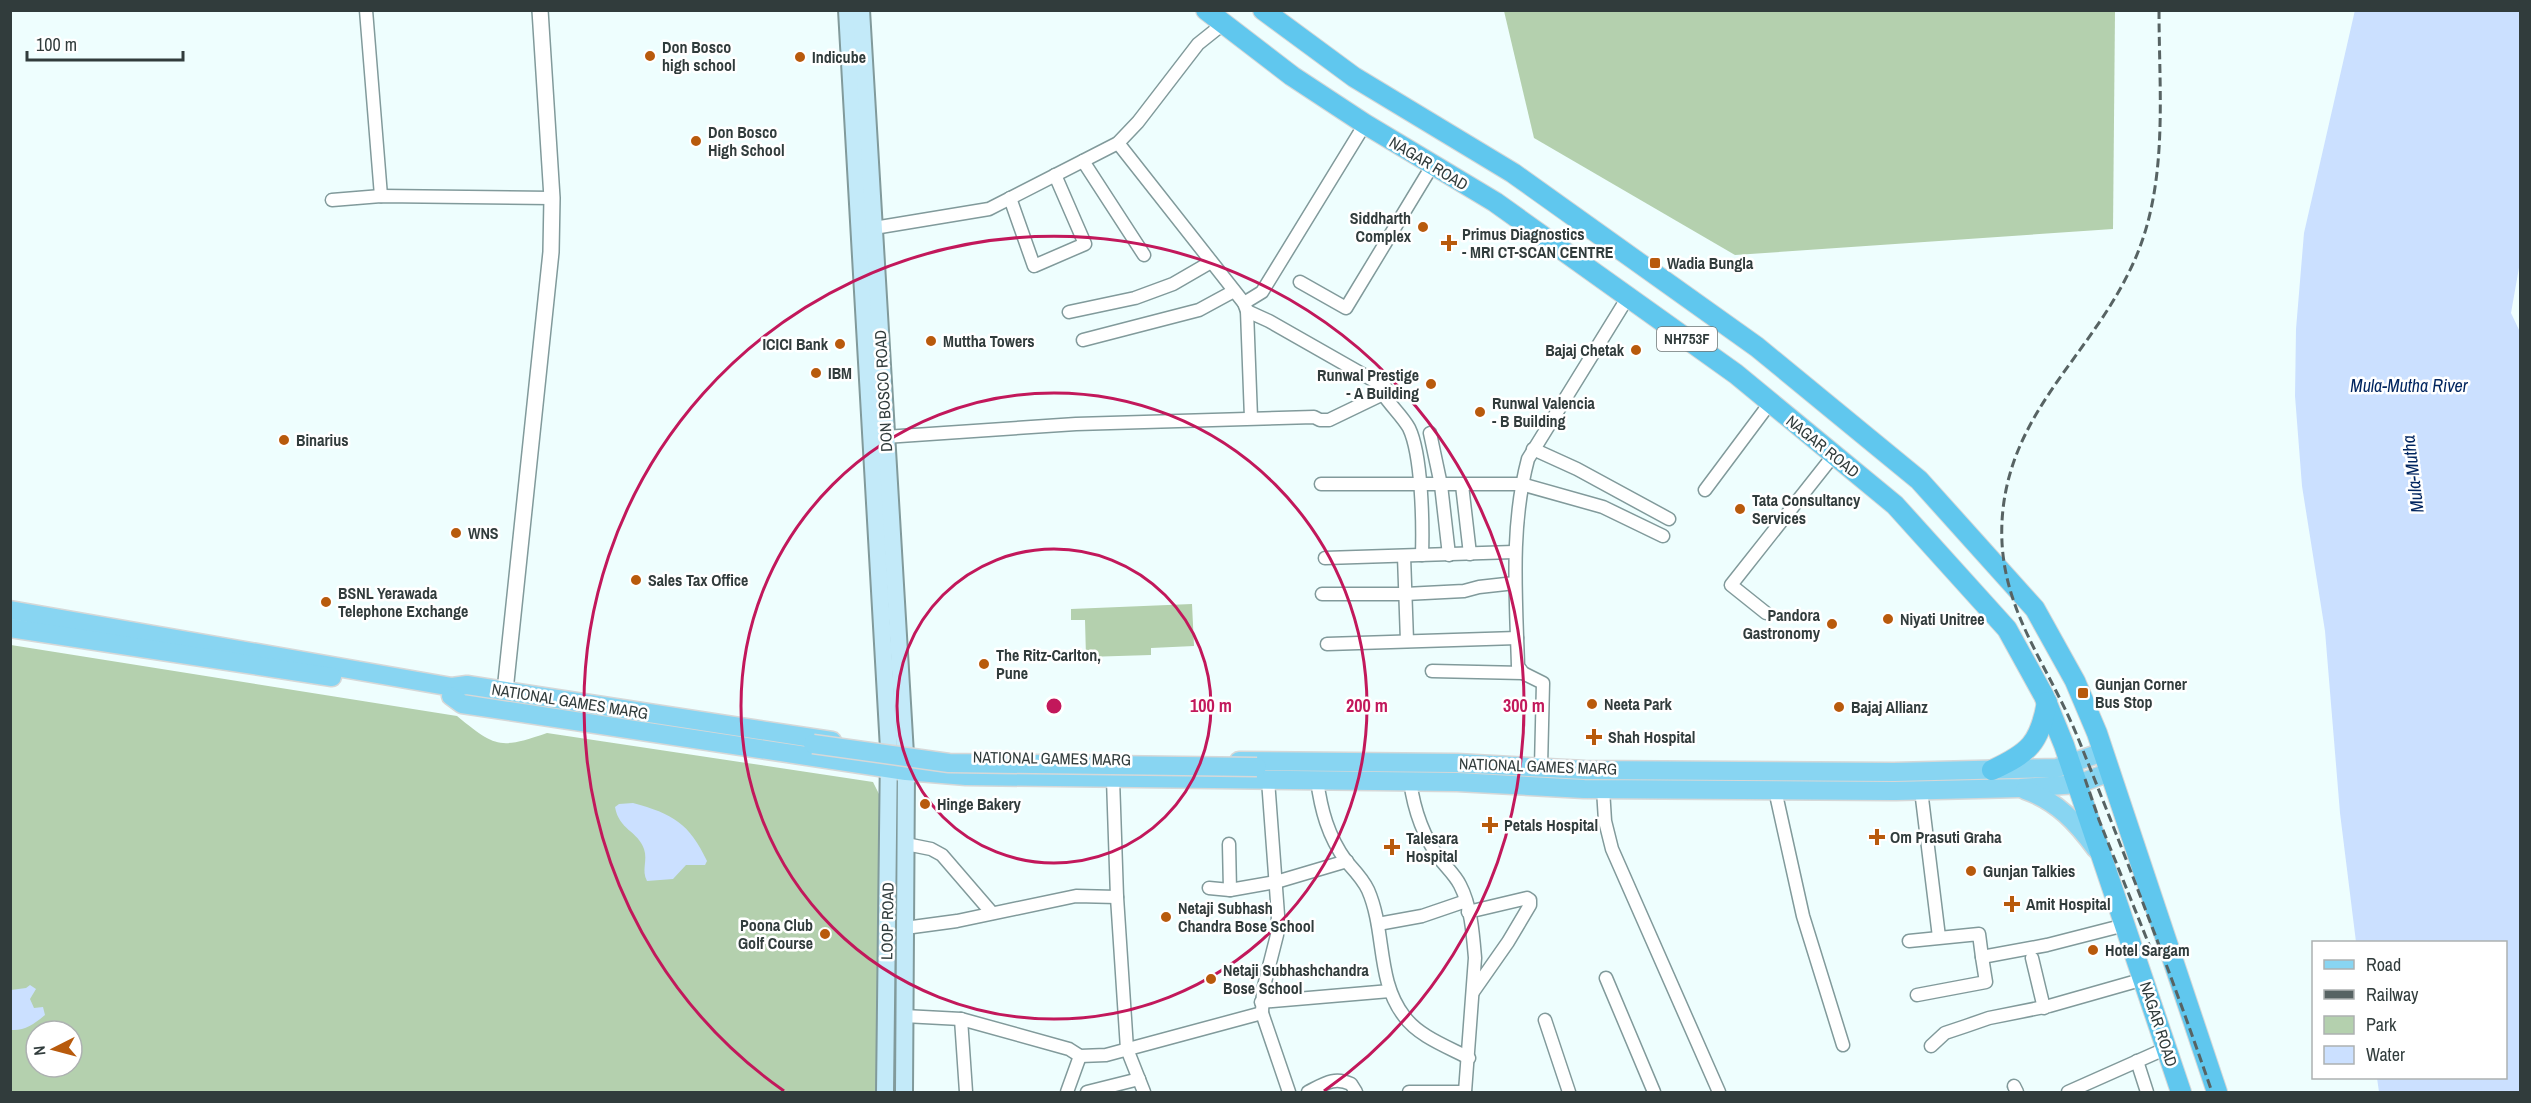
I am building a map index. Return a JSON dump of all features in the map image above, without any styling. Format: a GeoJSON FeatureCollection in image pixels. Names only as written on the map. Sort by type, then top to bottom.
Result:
{"type":"FeatureCollection","features":[{"type":"Feature","properties":{"kind":"highway","name":"NAGAR ROAD"},"geometry":{"type":"LineString","coordinates":[[1206,10],[1292,76],[1432,166],[1495,202],[1736,374],[1833,456],[1896,505],[1986,604],[2007,629],[2047,702],[2078,784],[2181,1092]]}},
{"type":"Feature","properties":{"kind":"highway","name":"NAGAR ROAD"},"geometry":{"type":"LineString","coordinates":[[1263,10],[1354,76],[1513,173],[1757,347],[1919,480],[2035,609],[2075,681],[2103,752],[2217,1092]]}},
{"type":"Feature","properties":{"kind":"highway"},"geometry":{"type":"LineString","coordinates":[[1992,770],[2016,759],[2033,745],[2044,722],[2047,702]]}},
{"type":"Feature","properties":{"kind":"main road","name":"DON BOSCO ROAD"},"geometry":{"type":"LineString","coordinates":[[847,10],[896,750],[906,771]]}},
{"type":"Feature","properties":{"kind":"main road","name":"DON BOSCO ROAD"},"geometry":{"type":"LineString","coordinates":[[861,10],[885,437],[896,750]]}},
{"type":"Feature","properties":{"kind":"main road","name":"NATIONAL GAMES MARG"},"geometry":{"type":"LineString","coordinates":[[10,610],[451,691],[462,704],[906,771],[955,775],[1113,779],[1260,773],[1317,780],[1494,783],[1604,789],[1921,790],[2078,784],[2110,772]]}},
{"type":"Feature","properties":{"kind":"main road","name":"NATIONAL GAMES MARG"},"geometry":{"type":"LineString","coordinates":[[10,628],[451,691],[466,685],[955,757],[1467,763],[1585,770],[1894,772],[2057,768],[2103,752]]}},
{"type":"Feature","properties":{"kind":"main road"},"geometry":{"type":"LineString","coordinates":[[451,691],[812,747],[948,763],[1260,773],[1524,778],[1540,787]]}},
{"type":"Feature","properties":{"kind":"main road","name":"LOOP ROAD"},"geometry":{"type":"LineString","coordinates":[[885,1092],[888,768],[896,750]]}},
{"type":"Feature","properties":{"kind":"main road"},"geometry":{"type":"LineString","coordinates":[[955,757],[955,775]]}},
{"type":"Feature","properties":{"kind":"main road"},"geometry":{"type":"LineString","coordinates":[[1260,773],[1474,770],[1524,772],[1541,767]]}},
{"type":"Feature","properties":{"kind":"main road","name":"LOOP ROAD"},"geometry":{"type":"LineString","coordinates":[[904,1092],[906,771]]}},
{"type":"Feature","properties":{"kind":"main road"},"geometry":{"type":"LineString","coordinates":[[2020,788],[2048,800],[2071,817],[2103,858]]}},
{"type":"Feature","properties":{"kind":"street"},"geometry":{"type":"LineString","coordinates":[[366,10],[381,196]]}},
{"type":"Feature","properties":{"kind":"street"},"geometry":{"type":"LineString","coordinates":[[505,691],[551,252],[552,198],[540,10]]}},
{"type":"Feature","properties":{"kind":"street"},"geometry":{"type":"LineString","coordinates":[[874,228],[979,211],[1010,198],[1118,143],[1138,122],[1198,44],[1224,24]]}},
{"type":"Feature","properties":{"kind":"street"},"geometry":{"type":"LineString","coordinates":[[1251,418],[1245,308],[1262,292],[1365,124]]}},
{"type":"Feature","properties":{"kind":"street"},"geometry":{"type":"LineString","coordinates":[[885,437],[1076,424],[1314,417],[1329,420],[1383,394],[1385,387],[1245,308],[1118,143]]}},
{"type":"Feature","properties":{"kind":"street"},"geometry":{"type":"LineString","coordinates":[[1083,161],[1144,255]]}},
{"type":"Feature","properties":{"kind":"street"},"geometry":{"type":"LineString","coordinates":[[1300,282],[1346,308],[1432,166]]}},
{"type":"Feature","properties":{"kind":"street"},"geometry":{"type":"LineString","coordinates":[[1010,198],[1034,267],[1085,243],[1055,175]]}},
{"type":"Feature","properties":{"kind":"street"},"geometry":{"type":"LineString","coordinates":[[332,200],[381,196],[552,198]]}},
{"type":"Feature","properties":{"kind":"street"},"geometry":{"type":"LineString","coordinates":[[1069,312],[1135,298],[1173,284],[1211,262]]}},
{"type":"Feature","properties":{"kind":"street"},"geometry":{"type":"LineString","coordinates":[[1083,340],[1199,310],[1234,291]]}},
{"type":"Feature","properties":{"kind":"street"},"geometry":{"type":"LineString","coordinates":[[1523,673],[1518,666],[1514,552],[1521,484],[1533,449],[1628,297]]}},
{"type":"Feature","properties":{"kind":"street"},"geometry":{"type":"LineString","coordinates":[[1383,394],[1408,426],[1412,437],[1422,517],[1422,555]]}},
{"type":"Feature","properties":{"kind":"street"},"geometry":{"type":"LineString","coordinates":[[1705,490],[1770,403]]}},
{"type":"Feature","properties":{"kind":"street"},"geometry":{"type":"LineString","coordinates":[[1430,434],[1441,484],[1449,555]]}},
{"type":"Feature","properties":{"kind":"street"},"geometry":{"type":"LineString","coordinates":[[1533,449],[1577,469],[1669,519]]}},
{"type":"Feature","properties":{"kind":"street"},"geometry":{"type":"LineString","coordinates":[[1766,613],[1731,585],[1833,456]]}},
{"type":"Feature","properties":{"kind":"street"},"geometry":{"type":"LineString","coordinates":[[1320,484],[1419,486],[1521,484],[1603,507],[1663,536]]}},
{"type":"Feature","properties":{"kind":"street"},"geometry":{"type":"LineString","coordinates":[[1462,485],[1470,554]]}},
{"type":"Feature","properties":{"kind":"street"},"geometry":{"type":"LineString","coordinates":[[1325,558],[1514,552]]}},
{"type":"Feature","properties":{"kind":"street"},"geometry":{"type":"LineString","coordinates":[[1404,556],[1407,641]]}},
{"type":"Feature","properties":{"kind":"street"},"geometry":{"type":"LineString","coordinates":[[1322,594],[1464,591],[1479,586],[1515,583]]}},
{"type":"Feature","properties":{"kind":"street"},"geometry":{"type":"LineString","coordinates":[[1327,644],[1517,638]]}},
{"type":"Feature","properties":{"kind":"street"},"geometry":{"type":"LineString","coordinates":[[1432,670],[1523,673],[1543,682],[1541,767]]}},
{"type":"Feature","properties":{"kind":"street"},"geometry":{"type":"LineString","coordinates":[[1260,773],[1276,882],[1277,935],[1262,1008],[1289,1092]]}},
{"type":"Feature","properties":{"kind":"street"},"geometry":{"type":"LineString","coordinates":[[1113,779],[1126,1049],[1144,1092]]}},
{"type":"Feature","properties":{"kind":"street"},"geometry":{"type":"LineString","coordinates":[[1317,780],[1324,820],[1347,861],[1368,890],[1378,924],[1393,1000],[1406,1019],[1429,1037],[1468,1058]]}},
{"type":"Feature","properties":{"kind":"street"},"geometry":{"type":"LineString","coordinates":[[1409,1092],[1465,1092],[1475,958],[1467,906],[1460,884],[1424,833],[1414,807],[1410,781]]}},
{"type":"Feature","properties":{"kind":"street"},"geometry":{"type":"LineString","coordinates":[[1604,789],[1605,821],[1612,849],[1719,1092]]}},
{"type":"Feature","properties":{"kind":"street"},"geometry":{"type":"LineString","coordinates":[[1775,790],[1803,916],[1843,1045]]}},
{"type":"Feature","properties":{"kind":"street"},"geometry":{"type":"LineString","coordinates":[[1921,790],[1939,937]]}},
{"type":"Feature","properties":{"kind":"street"},"geometry":{"type":"LineString","coordinates":[[906,844],[931,849],[942,855],[992,913]]}},
{"type":"Feature","properties":{"kind":"street"},"geometry":{"type":"LineString","coordinates":[[1229,844],[1230,890]]}},
{"type":"Feature","properties":{"kind":"street"},"geometry":{"type":"LineString","coordinates":[[1209,888],[1230,890],[1276,882],[1347,861]]}},
{"type":"Feature","properties":{"kind":"street"},"geometry":{"type":"LineString","coordinates":[[905,928],[1076,896],[1117,897]]}},
{"type":"Feature","properties":{"kind":"street"},"geometry":{"type":"LineString","coordinates":[[1378,924],[1467,906],[1527,898],[1530,900],[1530,905],[1508,942],[1473,992]]}},
{"type":"Feature","properties":{"kind":"street"},"geometry":{"type":"LineString","coordinates":[[1982,957],[2055,944],[2125,925]]}},
{"type":"Feature","properties":{"kind":"street"},"geometry":{"type":"LineString","coordinates":[[1909,941],[1979,934],[1986,982],[1917,995]]}},
{"type":"Feature","properties":{"kind":"street"},"geometry":{"type":"LineString","coordinates":[[2032,958],[2044,1008]]}},
{"type":"Feature","properties":{"kind":"street"},"geometry":{"type":"LineString","coordinates":[[1606,978],[1654,1092]]}},
{"type":"Feature","properties":{"kind":"street"},"geometry":{"type":"LineString","coordinates":[[1931,1046],[1945,1033],[1989,1018],[2044,1008],[2144,979]]}},
{"type":"Feature","properties":{"kind":"street"},"geometry":{"type":"LineString","coordinates":[[904,1016],[961,1019],[1069,1049],[1080,1056],[1106,1055],[1262,1008],[1390,991]]}},
{"type":"Feature","properties":{"kind":"street"},"geometry":{"type":"LineString","coordinates":[[961,1019],[966,1092]]}},
{"type":"Feature","properties":{"kind":"street"},"geometry":{"type":"LineString","coordinates":[[1545,1020],[1569,1092]]}},
{"type":"Feature","properties":{"kind":"street"},"geometry":{"type":"LineString","coordinates":[[2068,1092],[2167,1048]]}},
{"type":"Feature","properties":{"kind":"street"},"geometry":{"type":"LineString","coordinates":[[1080,1056],[1068,1087],[1078,1086],[1080,1092]]}},
{"type":"Feature","properties":{"kind":"street"},"geometry":{"type":"LineString","coordinates":[[2137,1060],[2146,1092]]}},
{"type":"Feature","properties":{"kind":"street"},"geometry":{"type":"LineString","coordinates":[[1087,1092],[1139,1079]]}},
{"type":"Feature","properties":{"kind":"street"},"geometry":{"type":"LineString","coordinates":[[1308,1092],[1330,1081],[1340,1079],[1352,1084],[1356,1092]]}},
{"type":"Feature","properties":{"kind":"green space"},"geometry":{"type":"Polygon","coordinates":[[[1504,11],[2115,11],[2113,229],[1735,255],[1534,138],[1504,11]]]}},
{"type":"Feature","properties":{"kind":"green space"},"geometry":{"type":"Polygon","coordinates":[[[1192,604],[1194,646],[1151,648],[1151,655],[1086,657],[1085,620],[1071,620],[1071,609],[1192,604]]]}},
{"type":"Feature","properties":{"kind":"green space","name":"Poona Club Golf Course"},"geometry":{"type":"Polygon","coordinates":[[[11,645],[457,716],[490,740],[499,742],[519,742],[547,733],[873,782],[882,808],[876,1092],[11,1092],[11,645]]]}},
{"type":"Feature","properties":{"kind":"water","name":"Mula-Mutha River"},"geometry":{"type":"Polygon","coordinates":[[[2355,10],[2520,11],[2520,262],[2511,313],[2520,332],[2520,1092],[2379,1092],[2377,1079],[2507,1079],[2507,941],[2356,941],[2340,813],[2325,631],[2302,486],[2295,396],[2296,329],[2304,233],[2355,10]]]}},
{"type":"Feature","properties":{"kind":"water"},"geometry":{"type":"Polygon","coordinates":[[[633,803],[659,811],[678,822],[700,848],[707,861],[705,865],[686,865],[673,879],[647,881],[644,849],[638,838],[620,821],[615,807],[619,804],[633,803]]]}},
{"type":"Feature","properties":{"kind":"water"},"geometry":{"type":"Polygon","coordinates":[[[30,985],[36,989],[30,999],[34,1008],[43,1007],[45,1015],[40,1019],[24,1019],[24,1028],[11,1030],[11,990],[26,988],[30,985]]]}},
{"type":"Feature","properties":{"kind":"railway"},"geometry":{"type":"LineString","coordinates":[[2159,10],[2159,145],[2151,211],[2128,274],[2093,332],[2054,386],[2021,443],[2010,474],[2003,509],[2002,542],[2006,573],[2024,628],[2078,738],[2147,914],[2212,1092]]}},
{"type":"Feature","properties":{"kind":"railway"},"geometry":{"type":"LineString","coordinates":[[2085,779],[2152,952]]}},
{"type":"Feature","properties":{"kind":"place","name":"Don Bosco high school"},"geometry":{"type":"Point","coordinates":[650,56]}},
{"type":"Feature","properties":{"kind":"place","name":"Indicube"},"geometry":{"type":"Point","coordinates":[800,57]}},
{"type":"Feature","properties":{"kind":"place","name":"Don Bosco High School"},"geometry":{"type":"Point","coordinates":[696,141]}},
{"type":"Feature","properties":{"kind":"place","name":"Siddharth Complex"},"geometry":{"type":"Point","coordinates":[1423,227]}},
{"type":"Feature","properties":{"kind":"place","name":"Primus Diagnostics - MRI CT-SCAN CENTRE"},"geometry":{"type":"Point","coordinates":[1449,243]}},
{"type":"Feature","properties":{"kind":"place","name":"Wadia Bungla"},"geometry":{"type":"Point","coordinates":[1655,263]}},
{"type":"Feature","properties":{"kind":"place","name":"Muttha Towers"},"geometry":{"type":"Point","coordinates":[931,341]}},
{"type":"Feature","properties":{"kind":"place","name":"ICICI Bank"},"geometry":{"type":"Point","coordinates":[840,344]}},
{"type":"Feature","properties":{"kind":"place","name":"Bajaj Chetak"},"geometry":{"type":"Point","coordinates":[1636,350]}},
{"type":"Feature","properties":{"kind":"place","name":"IBM"},"geometry":{"type":"Point","coordinates":[816,373]}},
{"type":"Feature","properties":{"kind":"place","name":"Runwal Prestige - A Building"},"geometry":{"type":"Point","coordinates":[1431,384]}},
{"type":"Feature","properties":{"kind":"place","name":"Runwal Valencia - B Building"},"geometry":{"type":"Point","coordinates":[1480,412]}},
{"type":"Feature","properties":{"kind":"place","name":"Binarius"},"geometry":{"type":"Point","coordinates":[284,440]}},
{"type":"Feature","properties":{"kind":"place","name":"Tata Consultancy Services"},"geometry":{"type":"Point","coordinates":[1740,509]}},
{"type":"Feature","properties":{"kind":"place","name":"WNS"},"geometry":{"type":"Point","coordinates":[456,533]}},
{"type":"Feature","properties":{"kind":"place","name":"Sales Tax Office"},"geometry":{"type":"Point","coordinates":[636,580]}},
{"type":"Feature","properties":{"kind":"place","name":"BSNL Yerawada Telephone Exchange"},"geometry":{"type":"Point","coordinates":[326,602]}},
{"type":"Feature","properties":{"kind":"place","name":"Niyati Unitree"},"geometry":{"type":"Point","coordinates":[1888,619]}},
{"type":"Feature","properties":{"kind":"place","name":"Pandora Gastronomy"},"geometry":{"type":"Point","coordinates":[1832,624]}},
{"type":"Feature","properties":{"kind":"place","name":"The Ritz-Carlton, Pune"},"geometry":{"type":"Point","coordinates":[984,664]}},
{"type":"Feature","properties":{"kind":"place","name":"Gunjan Corner Bus Stop"},"geometry":{"type":"Point","coordinates":[2083,693]}},
{"type":"Feature","properties":{"kind":"place","name":"Neeta Park"},"geometry":{"type":"Point","coordinates":[1592,704]}},
{"type":"Feature","properties":{"kind":"place","name":"Bajaj Allianz"},"geometry":{"type":"Point","coordinates":[1839,707]}},
{"type":"Feature","properties":{"kind":"place","name":"Shah Hospital"},"geometry":{"type":"Point","coordinates":[1594,737]}},
{"type":"Feature","properties":{"kind":"place","name":"Hinge Bakery"},"geometry":{"type":"Point","coordinates":[925,804]}},
{"type":"Feature","properties":{"kind":"place","name":"Petals Hospital"},"geometry":{"type":"Point","coordinates":[1490,825]}},
{"type":"Feature","properties":{"kind":"place","name":"Om Prasuti Graha"},"geometry":{"type":"Point","coordinates":[1877,837]}},
{"type":"Feature","properties":{"kind":"place","name":"Talesara Hospital"},"geometry":{"type":"Point","coordinates":[1392,847]}},
{"type":"Feature","properties":{"kind":"place","name":"Gunjan Talkies"},"geometry":{"type":"Point","coordinates":[1971,871]}},
{"type":"Feature","properties":{"kind":"place","name":"Amit Hospital"},"geometry":{"type":"Point","coordinates":[2012,904]}},
{"type":"Feature","properties":{"kind":"place","name":"Netaji Subhash Chandra Bose School"},"geometry":{"type":"Point","coordinates":[1166,917]}},
{"type":"Feature","properties":{"kind":"place","name":"Poona Club Golf Course"},"geometry":{"type":"Point","coordinates":[825,934]}},
{"type":"Feature","properties":{"kind":"place","name":"Hotel Sargam"},"geometry":{"type":"Point","coordinates":[2093,950]}},
{"type":"Feature","properties":{"kind":"place","name":"Netaji Subhashchandra Bose School"},"geometry":{"type":"Point","coordinates":[1211,979]}},
{"type":"Feature","properties":{"kind":"water label","name":"Mula-Mutha"},"geometry":{"type":"Point","coordinates":[2413,474]}}]}
